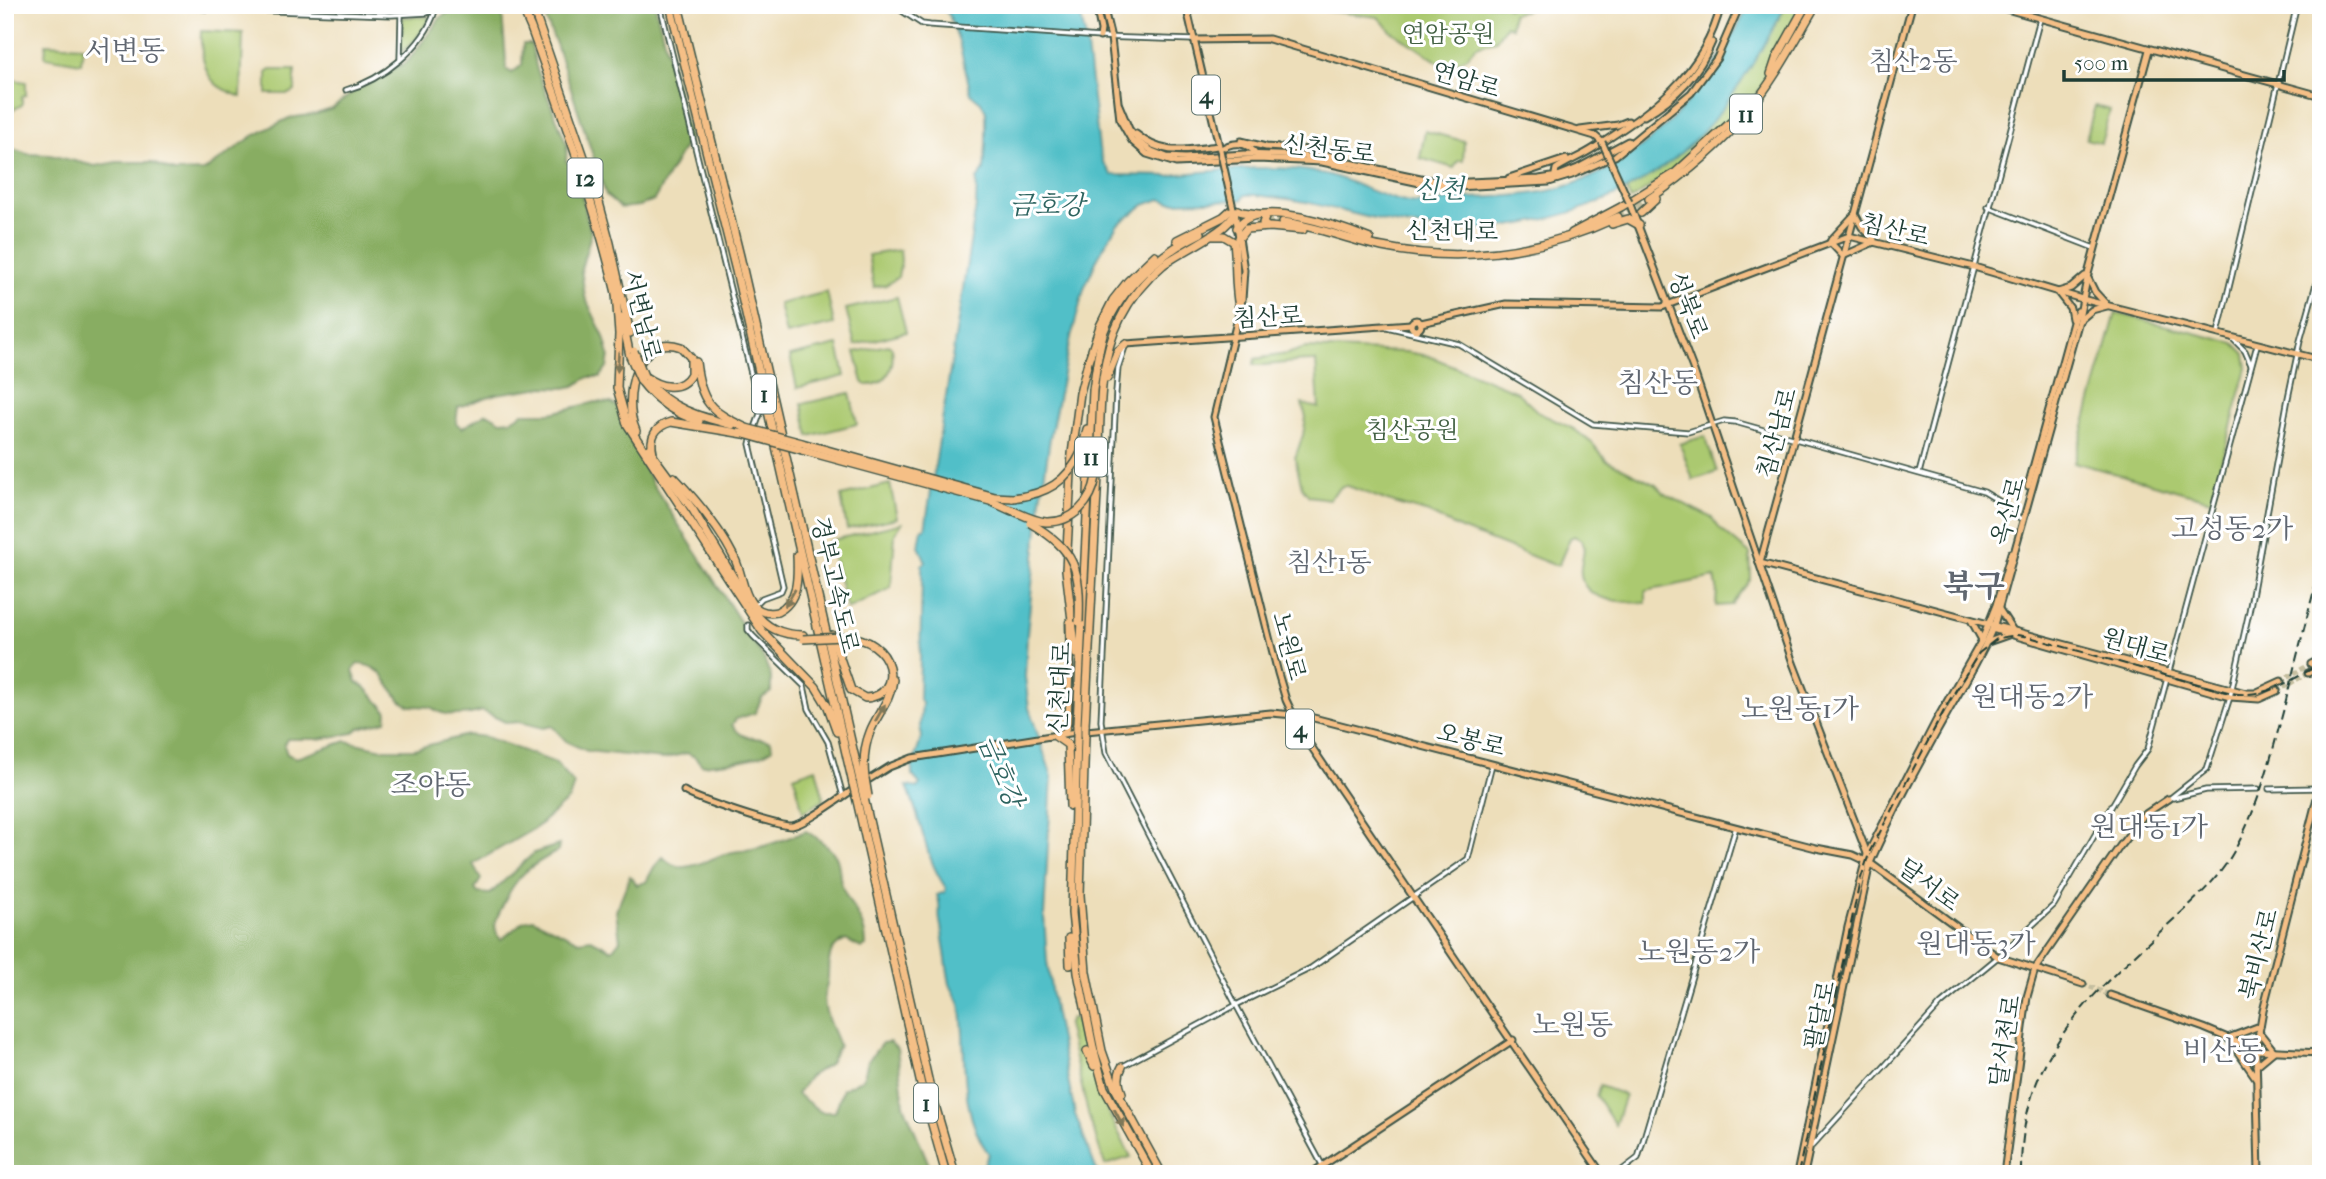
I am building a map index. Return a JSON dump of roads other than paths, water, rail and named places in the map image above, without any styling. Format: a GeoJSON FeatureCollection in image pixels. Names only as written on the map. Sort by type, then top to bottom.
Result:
{"type":"FeatureCollection","features":[{"type":"Feature","properties":{"kind":"highway","name":"서변남로"},"geometry":{"type":"LineString","coordinates":[[521,5],[585,177],[632,354],[642,378],[655,397],[677,413],[995,497],[1031,496],[1049,489],[1073,468],[1082,450],[1088,424]]}},
{"type":"Feature","properties":{"kind":"highway","name":"서변남로"},"geometry":{"type":"LineString","coordinates":[[529,5],[566,104],[607,231],[632,354]]}},
{"type":"Feature","properties":{"kind":"highway"},"geometry":{"type":"LineString","coordinates":[[529,5],[566,104]]}},
{"type":"Feature","properties":{"kind":"highway","name":"경부고속도로"},"geometry":{"type":"LineString","coordinates":[[670,5],[730,243],[850,773],[859,781]]}},
{"type":"Feature","properties":{"kind":"highway","name":"경부고속도로"},"geometry":{"type":"LineString","coordinates":[[678,5],[740,256],[813,575],[907,1007],[955,1174]]}},
{"type":"Feature","properties":{"kind":"highway","name":"11"},"geometry":{"type":"LineString","coordinates":[[1647,198],[1712,146],[1744,114],[1791,47],[1813,5]]}},
{"type":"Feature","properties":{"kind":"highway","name":"11"},"geometry":{"type":"LineString","coordinates":[[1744,114],[1813,5]]}},
{"type":"Feature","properties":{"kind":"highway"},"geometry":{"type":"LineString","coordinates":[[1615,216],[1629,202],[1647,198]]}},
{"type":"Feature","properties":{"kind":"highway"},"geometry":{"type":"LineString","coordinates":[[1641,213],[1647,198]]}},
{"type":"Feature","properties":{"kind":"highway"},"geometry":{"type":"LineString","coordinates":[[1077,708],[1076,647],[1068,580],[1074,423],[1088,362],[1100,326],[1113,300],[1128,281],[1155,255],[1227,225],[1234,211]]}},
{"type":"Feature","properties":{"kind":"highway"},"geometry":{"type":"LineString","coordinates":[[1009,509],[1032,520],[1046,522],[1068,518],[1088,501],[1094,487],[1099,425],[1099,369],[1107,334],[1115,315],[1148,273],[1164,258],[1234,211],[1313,220],[1338,226],[1370,239]]}},
{"type":"Feature","properties":{"kind":"highway"},"geometry":{"type":"LineString","coordinates":[[1266,215],[1263,223],[1267,227]]}},
{"type":"Feature","properties":{"kind":"highway"},"geometry":{"type":"LineString","coordinates":[[1237,228],[1245,219],[1266,215]]}},
{"type":"Feature","properties":{"kind":"highway"},"geometry":{"type":"LineString","coordinates":[[1615,216],[1629,219],[1639,225]]}},
{"type":"Feature","properties":{"kind":"highway","name":"신천대로"},"geometry":{"type":"LineString","coordinates":[[1615,216],[1580,234],[1542,246],[1501,253],[1473,254],[1430,253],[1379,246],[1283,220],[1418,248],[1469,250],[1521,246],[1572,233],[1615,216]]}},
{"type":"Feature","properties":{"kind":"highway"},"geometry":{"type":"LineString","coordinates":[[1239,238],[1246,229],[1267,227],[1307,230],[1379,246]]}},
{"type":"Feature","properties":{"kind":"highway"},"geometry":{"type":"LineString","coordinates":[[1203,233],[1224,236],[1234,242],[1236,297],[1240,311]]}},
{"type":"Feature","properties":{"kind":"highway","name":"신천대로"},"geometry":{"type":"LineString","coordinates":[[1162,1174],[1115,1088],[1102,1051],[1086,972],[1081,938],[1080,895],[1081,725],[1099,425],[1108,349],[1121,316],[1142,286],[1203,233]]}},
{"type":"Feature","properties":{"kind":"highway","name":"신천대로"},"geometry":{"type":"LineString","coordinates":[[1081,725],[1077,708],[1093,390],[1098,354],[1111,315],[1147,270],[1181,243],[1203,233]]}},
{"type":"Feature","properties":{"kind":"highway"},"geometry":{"type":"LineString","coordinates":[[1088,424],[1093,359],[1100,332],[1114,304],[1155,255]]}},
{"type":"Feature","properties":{"kind":"highway"},"geometry":{"type":"LineString","coordinates":[[616,293],[619,334],[618,393],[624,417],[752,617],[766,636],[809,678],[821,694],[850,773]]}},
{"type":"Feature","properties":{"kind":"highway"},"geometry":{"type":"LineString","coordinates":[[634,435],[625,405],[630,374],[648,350],[670,340],[684,344],[693,354],[700,389],[706,403],[745,431]]}},
{"type":"Feature","properties":{"kind":"highway"},"geometry":{"type":"LineString","coordinates":[[1103,388],[1118,351],[1126,344]]}},
{"type":"Feature","properties":{"kind":"highway"},"geometry":{"type":"LineString","coordinates":[[642,378],[665,386],[682,384],[691,374],[691,358],[681,346],[665,345],[649,354],[634,374],[629,397],[631,418],[636,431],[698,518],[753,604]]}},
{"type":"Feature","properties":{"kind":"highway"},"geometry":{"type":"LineString","coordinates":[[1088,424],[1093,390]]}},
{"type":"Feature","properties":{"kind":"highway"},"geometry":{"type":"LineString","coordinates":[[745,431],[680,422],[667,423],[659,428],[652,439],[652,449],[655,458],[707,514],[733,555],[751,603],[762,612],[775,613],[792,598],[797,585],[796,532]]}},
{"type":"Feature","properties":{"kind":"highway","name":"서변남로"},"geometry":{"type":"LineString","coordinates":[[745,431],[990,501],[1009,509]]}},
{"type":"Feature","properties":{"kind":"highway"},"geometry":{"type":"LineString","coordinates":[[1009,509],[1053,537],[1072,559],[1079,580],[1081,649]]}},
{"type":"Feature","properties":{"kind":"highway"},"geometry":{"type":"LineString","coordinates":[[813,575],[849,687],[862,697],[870,698],[880,694],[886,688],[889,677],[884,654],[866,640],[843,635]]}},
{"type":"Feature","properties":{"kind":"highway"},"geometry":{"type":"LineString","coordinates":[[743,584],[759,618],[772,629],[803,637]]}},
{"type":"Feature","properties":{"kind":"highway"},"geometry":{"type":"LineString","coordinates":[[752,617],[776,635],[803,637],[859,634],[875,640],[888,655],[893,672],[892,689],[870,732],[859,781]]}},
{"type":"Feature","properties":{"kind":"highway"},"geometry":{"type":"LineString","coordinates":[[1056,736],[1068,745],[1071,825],[1074,836]]}},
{"type":"Feature","properties":{"kind":"highway","name":"신천대로"},"geometry":{"type":"LineString","coordinates":[[1081,737],[1072,913],[1078,973],[1104,1088],[1152,1174]]}},
{"type":"Feature","properties":{"kind":"highway","name":"경부고속도로"},"geometry":{"type":"LineString","coordinates":[[863,799],[907,1007]]}},
{"type":"Feature","properties":{"kind":"highway"},"geometry":{"type":"LineString","coordinates":[[1070,965],[1069,935],[1072,913]]}},
{"type":"Feature","properties":{"kind":"highway","name":"경부고속도로"},"geometry":{"type":"LineString","coordinates":[[913,1031],[927,1107],[946,1174]]}},
{"type":"Feature","properties":{"kind":"highway"},"geometry":{"type":"LineString","coordinates":[[1087,1051],[1104,1088]]}},
{"type":"Feature","properties":{"kind":"highway"},"geometry":{"type":"LineString","coordinates":[[1122,1067],[1119,1084],[1133,1123]]}},
{"type":"Feature","properties":{"kind":"main road"},"geometry":{"type":"LineString","coordinates":[[154,5],[246,8]]}},
{"type":"Feature","properties":{"kind":"main road"},"geometry":{"type":"LineString","coordinates":[[1097,5],[1100,37]]}},
{"type":"Feature","properties":{"kind":"main road","name":"신천동로"},"geometry":{"type":"LineString","coordinates":[[1103,5],[1111,38],[1120,120],[1136,146],[1154,157],[1184,163],[1303,156],[1350,163],[1434,182],[1558,176],[1625,144],[1676,104],[1710,62],[1739,5]]}},
{"type":"Feature","properties":{"kind":"main road","name":"4"},"geometry":{"type":"LineString","coordinates":[[1186,5],[1234,211]]}},
{"type":"Feature","properties":{"kind":"main road"},"geometry":{"type":"LineString","coordinates":[[1623,128],[1677,86],[1696,65],[1712,35],[1722,5]]}},
{"type":"Feature","properties":{"kind":"main road"},"geometry":{"type":"LineString","coordinates":[[1558,176],[1555,174],[1556,169],[1656,109],[1677,93],[1694,74],[1708,52],[1718,28],[1722,5]]}},
{"type":"Feature","properties":{"kind":"main road","name":"신천동로"},"geometry":{"type":"LineString","coordinates":[[1118,102],[1129,128],[1140,143],[1167,157],[1244,154],[1341,165],[1444,187],[1538,183],[1563,178],[1615,156],[1691,93],[1717,58],[1739,5]]}},
{"type":"Feature","properties":{"kind":"main road","name":"침산남로"},"geometry":{"type":"LineString","coordinates":[[1760,563],[1912,5]]}},
{"type":"Feature","properties":{"kind":"main road"},"geometry":{"type":"LineString","coordinates":[[1992,5],[2321,96]]}},
{"type":"Feature","properties":{"kind":"main road","name":"연암로"},"geometry":{"type":"LineString","coordinates":[[1194,40],[1269,39],[1595,135],[1602,142]]}},
{"type":"Feature","properties":{"kind":"main road","name":"옥산로"},"geometry":{"type":"LineString","coordinates":[[1991,626],[2149,50]]}},
{"type":"Feature","properties":{"kind":"main road"},"geometry":{"type":"LineString","coordinates":[[1577,130],[1618,125],[1637,117]]}},
{"type":"Feature","properties":{"kind":"main road"},"geometry":{"type":"LineString","coordinates":[[1129,128],[1146,142],[1167,150],[1219,148]]}},
{"type":"Feature","properties":{"kind":"main road"},"geometry":{"type":"LineString","coordinates":[[1216,136],[1225,141],[1246,141],[1266,146],[1311,150],[1350,163]]}},
{"type":"Feature","properties":{"kind":"main road","name":"성북로"},"geometry":{"type":"LineString","coordinates":[[1602,142],[1639,225],[1670,305],[1760,563]]}},
{"type":"Feature","properties":{"kind":"main road"},"geometry":{"type":"LineString","coordinates":[[1185,158],[1185,152],[1219,148],[1229,144],[1250,146]]}},
{"type":"Feature","properties":{"kind":"main road"},"geometry":{"type":"LineString","coordinates":[[1250,146],[1257,157]]}},
{"type":"Feature","properties":{"kind":"main road"},"geometry":{"type":"LineString","coordinates":[[1244,154],[1250,146]]}},
{"type":"Feature","properties":{"kind":"main road"},"geometry":{"type":"LineString","coordinates":[[1497,181],[1583,154]]}},
{"type":"Feature","properties":{"kind":"main road","name":"노원로"},"geometry":{"type":"LineString","coordinates":[[1234,211],[1244,270],[1240,311],[1214,417],[1278,673],[1293,715],[1300,730],[1412,898],[1513,1040],[1602,1174]]}},
{"type":"Feature","properties":{"kind":"main road"},"geometry":{"type":"LineString","coordinates":[[1855,214],[1877,241],[1843,256],[1830,242],[1855,214]]}},
{"type":"Feature","properties":{"kind":"main road","name":"침산로"},"geometry":{"type":"LineString","coordinates":[[1126,344],[1385,327],[1411,324],[1415,320],[1420,326],[1506,304],[1670,305],[1849,236],[1877,241],[2108,306],[2321,360]]}},
{"type":"Feature","properties":{"kind":"main road"},"geometry":{"type":"LineString","coordinates":[[2087,275],[2095,292],[2108,306],[2092,310],[2075,323],[2070,308],[2057,292],[2071,288],[2087,275]]}},
{"type":"Feature","properties":{"kind":"main road","name":"옥산로"},"geometry":{"type":"LineString","coordinates":[[1867,859],[1984,642],[1999,609],[2021,520]]}},
{"type":"Feature","properties":{"kind":"main road"},"geometry":{"type":"LineString","coordinates":[[1760,563],[1793,663],[1867,859],[1848,927],[1797,1174]]}},
{"type":"Feature","properties":{"kind":"main road","name":"원대로"},"geometry":{"type":"LineString","coordinates":[[1760,563],[1980,622],[2168,676],[2230,697],[2259,699],[2277,691]]}},
{"type":"Feature","properties":{"kind":"main road"},"geometry":{"type":"LineString","coordinates":[[1056,736],[1066,730],[1068,723],[1068,580]]}},
{"type":"Feature","properties":{"kind":"main road"},"geometry":{"type":"LineString","coordinates":[[1970,620],[1984,642],[2003,636],[2011,632],[1999,609]]}},
{"type":"Feature","properties":{"kind":"main road"},"geometry":{"type":"LineString","coordinates":[[2311,664],[2321,659]]}},
{"type":"Feature","properties":{"kind":"main road"},"geometry":{"type":"LineString","coordinates":[[2308,673],[2321,667]]}},
{"type":"Feature","properties":{"kind":"main road","name":"원대로"},"geometry":{"type":"LineString","coordinates":[[2168,676],[2255,693],[2281,681]]}},
{"type":"Feature","properties":{"kind":"main road","name":"오봉로"},"geometry":{"type":"LineString","coordinates":[[684,791],[742,813],[790,826],[801,822],[889,767],[912,758],[1102,729],[1271,713],[1293,715],[1867,859]]}},
{"type":"Feature","properties":{"kind":"main road","name":"북비산로"},"geometry":{"type":"LineString","coordinates":[[2259,1174],[2256,1050],[2320,786]]}},
{"type":"Feature","properties":{"kind":"main road","name":"달서천로"},"geometry":{"type":"LineString","coordinates":[[2004,1174],[2027,997],[2035,969],[2120,846],[2144,816],[2168,799]]}},
{"type":"Feature","properties":{"kind":"main road","name":"달서로"},"geometry":{"type":"LineString","coordinates":[[1867,859],[1998,957],[2083,985]]}},
{"type":"Feature","properties":{"kind":"main road","name":"팔달로"},"geometry":{"type":"LineString","coordinates":[[1804,1174],[1867,859]]}},
{"type":"Feature","properties":{"kind":"main road"},"geometry":{"type":"LineString","coordinates":[[2110,995],[2256,1050],[2321,1053]]}},
{"type":"Feature","properties":{"kind":"main road"},"geometry":{"type":"LineString","coordinates":[[2228,1038],[2260,1029],[2274,1051]]}},
{"type":"Feature","properties":{"kind":"main road"},"geometry":{"type":"LineString","coordinates":[[2228,1038],[2256,1079]]}},
{"type":"Feature","properties":{"kind":"main road"},"geometry":{"type":"LineString","coordinates":[[1310,1174],[1513,1040]]}},
{"type":"Feature","properties":{"kind":"main road"},"geometry":{"type":"LineString","coordinates":[[2256,1066],[2274,1051]]}},
{"type":"Feature","properties":{"kind":"street"},"geometry":{"type":"LineString","coordinates":[[246,8],[283,13],[401,15],[435,10],[445,5]]}},
{"type":"Feature","properties":{"kind":"street"},"geometry":{"type":"LineString","coordinates":[[660,5],[760,414],[750,444],[783,586],[781,591],[753,604]]}},
{"type":"Feature","properties":{"kind":"street"},"geometry":{"type":"LineString","coordinates":[[892,5],[922,24],[930,25],[1111,38],[1194,40]]}},
{"type":"Feature","properties":{"kind":"street"},"geometry":{"type":"LineString","coordinates":[[2218,335],[2297,5]]}},
{"type":"Feature","properties":{"kind":"street"},"geometry":{"type":"LineString","coordinates":[[346,90],[360,86],[400,59],[421,36],[435,10]]}},
{"type":"Feature","properties":{"kind":"street"},"geometry":{"type":"LineString","coordinates":[[400,59],[401,15]]}},
{"type":"Feature","properties":{"kind":"street"},"geometry":{"type":"LineString","coordinates":[[1919,473],[2040,19]]}},
{"type":"Feature","properties":{"kind":"street"},"geometry":{"type":"LineString","coordinates":[[1988,207],[2095,248]]}},
{"type":"Feature","properties":{"kind":"street"},"geometry":{"type":"LineString","coordinates":[[2168,799],[2207,769],[2230,697],[2298,355],[2321,266]]}},
{"type":"Feature","properties":{"kind":"street"},"geometry":{"type":"LineString","coordinates":[[1420,326],[1430,336]]}},
{"type":"Feature","properties":{"kind":"street"},"geometry":{"type":"LineString","coordinates":[[1385,327],[1459,344],[1593,424],[1688,432],[1713,423],[1735,422],[1984,492],[2004,504],[2021,520]]}},
{"type":"Feature","properties":{"kind":"street"},"geometry":{"type":"LineString","coordinates":[[2233,339],[2245,351],[2251,367]]}},
{"type":"Feature","properties":{"kind":"street"},"geometry":{"type":"LineString","coordinates":[[1126,344],[1118,368],[1116,392],[1101,707],[1106,753],[1327,1174]]}},
{"type":"Feature","properties":{"kind":"street"},"geometry":{"type":"LineString","coordinates":[[1809,1148],[1941,1004],[2046,914],[2148,749],[2257,345]]}},
{"type":"Feature","properties":{"kind":"street"},"geometry":{"type":"LineString","coordinates":[[748,625],[753,636],[804,686],[809,709],[828,742],[843,796]]}},
{"type":"Feature","properties":{"kind":"street"},"geometry":{"type":"LineString","coordinates":[[1122,1067],[1311,968],[1468,859],[1492,764]]}},
{"type":"Feature","properties":{"kind":"street"},"geometry":{"type":"LineString","coordinates":[[2269,789],[2320,786]]}},
{"type":"Feature","properties":{"kind":"street","name":"달서천로"},"geometry":{"type":"LineString","coordinates":[[2168,799],[2206,790],[2258,789]]}},
{"type":"Feature","properties":{"kind":"street"},"geometry":{"type":"LineString","coordinates":[[1617,1174],[1638,1158],[1736,827]]}},
{"type":"Feature","properties":{"kind":"water","name":"금호강"},"geometry":{"type":"Polygon","coordinates":[[[939,5],[1078,5],[1086,39],[1099,148],[1103,162],[1112,175],[1170,176],[1235,169],[1292,169],[1330,175],[1389,198],[1417,204],[1460,198],[1512,196],[1557,189],[1590,178],[1620,162],[1648,142],[1695,93],[1715,65],[1749,5],[1786,5],[1737,88],[1701,134],[1672,160],[1640,182],[1605,200],[1529,223],[1451,229],[1394,223],[1307,202],[1258,195],[1245,195],[1242,200],[1171,202],[1160,199],[1144,205],[1117,225],[1098,257],[1084,289],[1068,349],[1050,438],[1041,499],[1025,677],[1029,708],[1052,777],[1044,915],[1054,1010],[1075,1114],[1098,1174],[985,1174],[982,1168],[989,1154],[972,1121],[968,1103],[961,1009],[950,984],[937,895],[945,892],[946,888],[928,851],[907,786],[917,788],[920,784],[912,775],[912,766],[922,737],[922,703],[919,699],[922,565],[926,562],[919,546],[922,529],[925,529],[976,206],[977,179],[984,170],[986,144],[986,112],[981,102],[971,94],[959,42],[949,15],[939,5]]]}},
{"type":"Feature","properties":{"kind":"tunnel"},"geometry":{"type":"LineString","coordinates":[[1618,217],[1649,199]]}},
{"type":"Feature","properties":{"kind":"tunnel"},"geometry":{"type":"LineString","coordinates":[[1201,233],[1226,222],[1250,216]]}},
{"type":"Feature","properties":{"kind":"tunnel"},"geometry":{"type":"LineString","coordinates":[[1245,222],[1283,222]]}},
{"type":"Feature","properties":{"kind":"tunnel"},"geometry":{"type":"LineString","coordinates":[[2281,681],[2311,664]]}},
{"type":"Feature","properties":{"kind":"tunnel"},"geometry":{"type":"LineString","coordinates":[[2277,691],[2308,673]]}},
{"type":"Feature","properties":{"kind":"tunnel"},"geometry":{"type":"LineString","coordinates":[[2083,984],[2110,995]]}},
{"type":"Feature","properties":{"kind":"railway"},"geometry":{"type":"LineString","coordinates":[[2021,1174],[2024,1133],[2032,1097],[2044,1065],[2061,1036],[2106,982],[2209,885],[2226,864],[2242,836],[2269,764],[2321,564]]}},
{"type":"Feature","properties":{"kind":"railway"},"geometry":{"type":"LineString","coordinates":[[1798,1174],[1860,881],[1870,851],[1948,703],[1979,653],[1998,638],[2017,635],[2237,694],[2274,688],[2321,664]]}},
{"type":"Feature","properties":{"kind":"district","name":"서변동"},"geometry":{"type":"Point","coordinates":[125,50]}},
{"type":"Feature","properties":{"kind":"district","name":"침산2동"},"geometry":{"type":"Point","coordinates":[1913,61]}},
{"type":"Feature","properties":{"kind":"district","name":"침산동"},"geometry":{"type":"Point","coordinates":[1658,382]}},
{"type":"Feature","properties":{"kind":"district","name":"고성동2가"},"geometry":{"type":"Point","coordinates":[2232,528]}},
{"type":"Feature","properties":{"kind":"district","name":"침산1동"},"geometry":{"type":"Point","coordinates":[1329,562]}},
{"type":"Feature","properties":{"kind":"district","name":"북구"},"geometry":{"type":"Point","coordinates":[1974,586]}},
{"type":"Feature","properties":{"kind":"district","name":"원대동2가"},"geometry":{"type":"Point","coordinates":[2032,696]}},
{"type":"Feature","properties":{"kind":"district","name":"노원동1가"},"geometry":{"type":"Point","coordinates":[1800,708]}},
{"type":"Feature","properties":{"kind":"district","name":"조야동"},"geometry":{"type":"Point","coordinates":[431,784]}},
{"type":"Feature","properties":{"kind":"district","name":"원대동1가"},"geometry":{"type":"Point","coordinates":[2149,826]}},
{"type":"Feature","properties":{"kind":"district","name":"원대동3가"},"geometry":{"type":"Point","coordinates":[1976,943]}},
{"type":"Feature","properties":{"kind":"district","name":"노원동2가"},"geometry":{"type":"Point","coordinates":[1699,951]}},
{"type":"Feature","properties":{"kind":"district","name":"노원동"},"geometry":{"type":"Point","coordinates":[1573,1024]}},
{"type":"Feature","properties":{"kind":"district","name":"비산동"},"geometry":{"type":"Point","coordinates":[2223,1050]}},
{"type":"Feature","properties":{"kind":"park label","name":"연암공원"},"geometry":{"type":"Point","coordinates":[1448,34]}},
{"type":"Feature","properties":{"kind":"park label","name":"침산공원"},"geometry":{"type":"Point","coordinates":[1412,430]}},
{"type":"Feature","properties":{"kind":"water label","name":"신천"},"geometry":{"type":"Point","coordinates":[1439,189]}}]}
